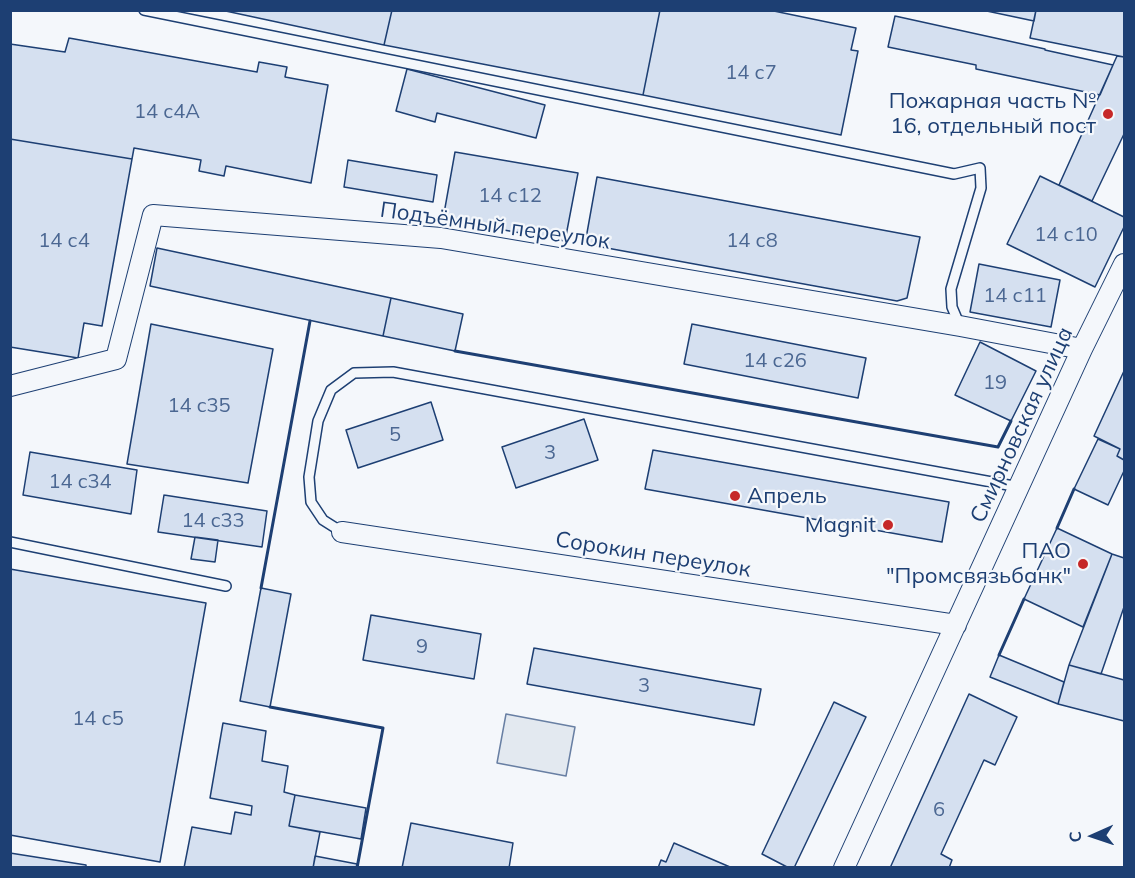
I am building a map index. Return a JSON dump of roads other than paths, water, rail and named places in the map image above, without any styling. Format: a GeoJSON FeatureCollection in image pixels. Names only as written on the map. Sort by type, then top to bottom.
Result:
{"type":"FeatureCollection","features":[{"type":"Feature","properties":{"kind":"street","name":"Подъёмный переулок"},"geometry":{"type":"LineString","coordinates":[[10,386],[116,359],[153,215],[441,238],[960,326],[1082,349]]}},
{"type":"Feature","properties":{"kind":"street","name":"Смирновская улица"},"geometry":{"type":"LineString","coordinates":[[844,867],[1082,349],[1125,264]]}},
{"type":"Feature","properties":{"kind":"street","name":"Сорокин переулок"},"geometry":{"type":"LineString","coordinates":[[342,532],[956,625]]}},
{"type":"Feature","properties":{"kind":"lane"},"geometry":{"type":"LineString","coordinates":[[144,10],[954,174],[980,168],[981,188],[951,289],[952,307],[960,326]]}},
{"type":"Feature","properties":{"kind":"lane"},"geometry":{"type":"LineString","coordinates":[[342,532],[323,520],[311,502],[309,477],[318,421],[330,390],[354,373],[393,372],[1019,487]]}},
{"type":"Feature","properties":{"kind":"lane"},"geometry":{"type":"LineString","coordinates":[[10,542],[226,586]]}},
{"type":"Feature","properties":{"kind":"place","name":"Пожарная часть № 16, отдельный пост"},"geometry":{"type":"Point","coordinates":[1108,114]}},
{"type":"Feature","properties":{"kind":"place","name":"Апрель"},"geometry":{"type":"Point","coordinates":[735,496]}},
{"type":"Feature","properties":{"kind":"place","name":"Magnit"},"geometry":{"type":"Point","coordinates":[888,525]}},
{"type":"Feature","properties":{"kind":"place","name":"ПАО \"Промсвязьбанк\""},"geometry":{"type":"Point","coordinates":[1083,564]}}]}
